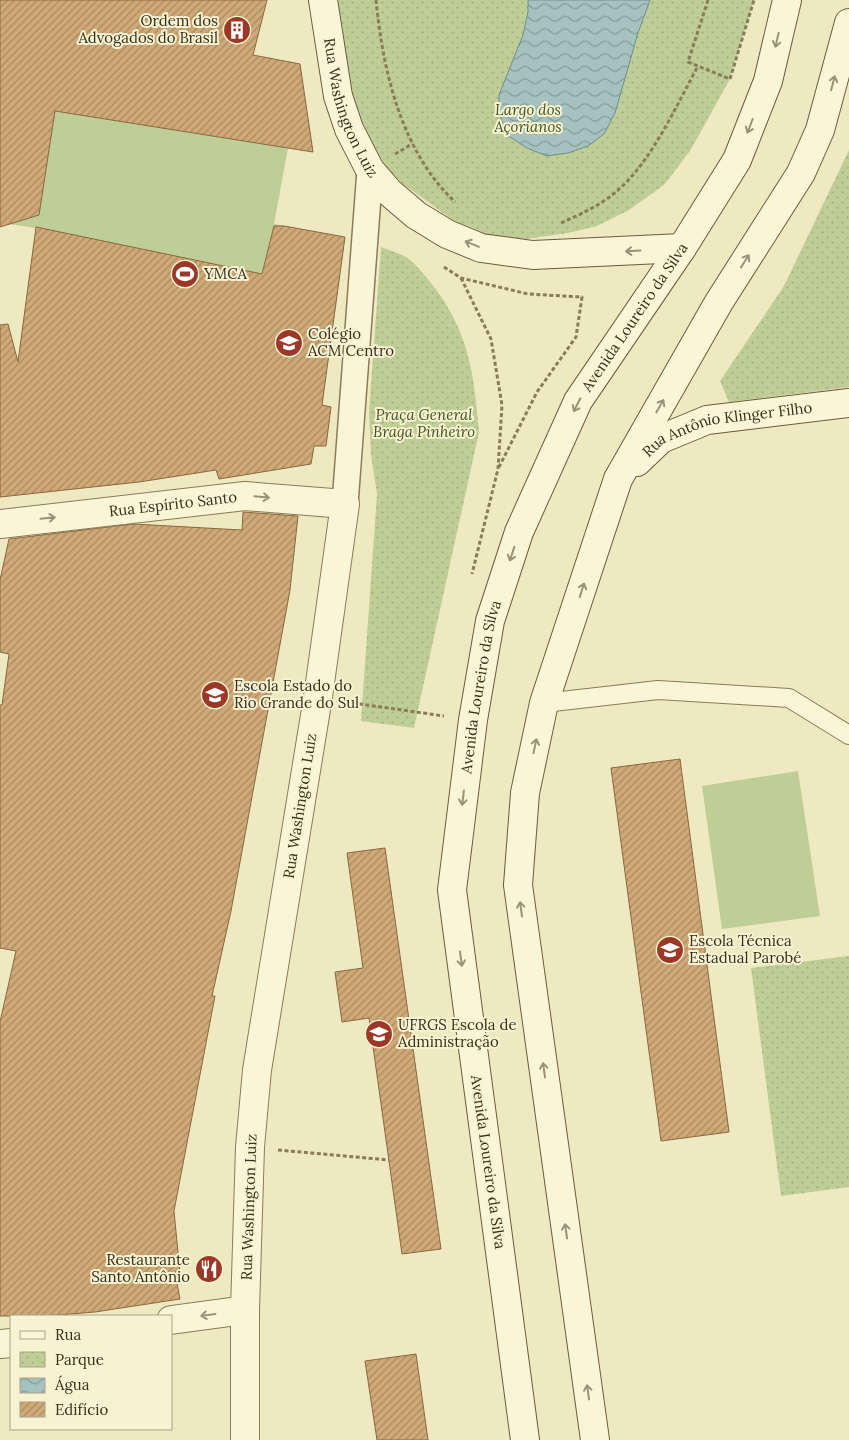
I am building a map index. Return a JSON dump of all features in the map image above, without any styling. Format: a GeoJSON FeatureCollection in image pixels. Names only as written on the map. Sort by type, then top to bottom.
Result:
{"type":"FeatureCollection","features":[{"type":"Feature","properties":{"kind":"main road","name":"Rua Washington Luiz"},"geometry":{"type":"LineString","coordinates":[[323,0],[338,96],[349,129],[370,170]]}},
{"type":"Feature","properties":{"kind":"main road","name":"Avenida Loureiro da Silva"},"geometry":{"type":"LineString","coordinates":[[525,1440],[452,890],[473,720],[490,621],[519,532],[578,400],[682,248],[737,160],[768,81],[787,0]]}},
{"type":"Feature","properties":{"kind":"main road"},"geometry":{"type":"LineString","coordinates":[[595,1440],[518,885],[525,793],[544,703],[618,479],[719,302],[800,173],[820,130],[849,23]]}},
{"type":"Feature","properties":{"kind":"main road"},"geometry":{"type":"LineString","coordinates":[[370,170],[389,192],[416,215],[447,234],[481,248],[533,255],[682,248]]}},
{"type":"Feature","properties":{"kind":"main road","name":"Rua Antônio Klinger Filho"},"geometry":{"type":"LineString","coordinates":[[618,479],[661,438],[707,420],[849,402]]}},
{"type":"Feature","properties":{"kind":"main road","name":"Rua Espírito Santo"},"geometry":{"type":"LineString","coordinates":[[0,524],[245,496],[345,504]]}},
{"type":"Feature","properties":{"kind":"main road","name":"Rua Washington Luiz"},"geometry":{"type":"LineString","coordinates":[[245,1440],[245,1310],[250,1147],[257,1070],[318,697],[345,504]]}},
{"type":"Feature","properties":{"kind":"main road"},"geometry":{"type":"LineString","coordinates":[[172,1320],[245,1310]]}},
{"type":"Feature","properties":{"kind":"street","name":"Rua Washington Luiz"},"geometry":{"type":"LineString","coordinates":[[345,504],[370,170]]}},
{"type":"Feature","properties":{"kind":"lane"},"geometry":{"type":"LineString","coordinates":[[544,703],[658,690],[789,698],[849,734]]}},
{"type":"Feature","properties":{"kind":"path"},"geometry":{"type":"LineString","coordinates":[[376,0],[387,66],[406,129],[412,144],[425,166],[456,204]]}},
{"type":"Feature","properties":{"kind":"path"},"geometry":{"type":"LineString","coordinates":[[708,0],[688,62],[730,79],[754,0]]}},
{"type":"Feature","properties":{"kind":"path"},"geometry":{"type":"LineString","coordinates":[[560,223],[588,211],[618,191],[638,168],[661,135],[698,66]]}},
{"type":"Feature","properties":{"kind":"path"},"geometry":{"type":"LineString","coordinates":[[461,278],[491,339],[502,405],[498,469],[470,580]]}},
{"type":"Feature","properties":{"kind":"path"},"geometry":{"type":"LineString","coordinates":[[498,469],[537,392],[576,337],[582,297]]}},
{"type":"Feature","properties":{"kind":"path"},"geometry":{"type":"LineString","coordinates":[[318,697],[473,720]]}},
{"type":"Feature","properties":{"kind":"path"},"geometry":{"type":"LineString","coordinates":[[250,1147],[389,1160]]}},
{"type":"Feature","properties":{"kind":"green space","name":"Largo dos Açorianos"},"geometry":{"type":"Polygon","coordinates":[[[337,0],[754,0],[730,79],[690,151],[664,185],[629,210],[597,226],[568,233],[526,239],[485,235],[457,223],[402,183],[386,167],[351,100],[337,0]]]}},
{"type":"Feature","properties":{"kind":"green space","name":"YMCA"},"geometry":{"type":"Polygon","coordinates":[[[0,102],[288,148],[274,224],[345,237],[322,405],[326,446],[269,448],[210,397],[20,345],[36,228],[9,224],[0,227],[0,102]]]}},
{"type":"Feature","properties":{"kind":"green space"},"geometry":{"type":"Polygon","coordinates":[[[849,150],[849,387],[729,402],[720,381],[784,286],[849,150]]]}},
{"type":"Feature","properties":{"kind":"green space","name":"Praça General Braga Pinheiro"},"geometry":{"type":"Polygon","coordinates":[[[381,247],[406,257],[418,268],[447,305],[463,339],[468,357],[475,392],[479,432],[414,728],[361,721],[377,494],[371,455],[369,412],[381,247]]]}},
{"type":"Feature","properties":{"kind":"green space"},"geometry":{"type":"Polygon","coordinates":[[[798,771],[820,916],[722,929],[702,786],[798,771]]]}},
{"type":"Feature","properties":{"kind":"green space"},"geometry":{"type":"Polygon","coordinates":[[[849,956],[849,1187],[781,1196],[751,968],[849,956]]]}},
{"type":"Feature","properties":{"kind":"water"},"geometry":{"type":"Polygon","coordinates":[[[528,0],[650,0],[638,33],[615,113],[604,134],[588,146],[568,153],[547,156],[527,148],[507,135],[499,113],[499,95],[523,35],[528,12],[528,0]]]}},
{"type":"Feature","properties":{"kind":"building"},"geometry":{"type":"Polygon","coordinates":[[[0,0],[267,0],[253,55],[300,64],[313,152],[55,111],[39,215],[0,227],[0,0]]]}},
{"type":"Feature","properties":{"kind":"building"},"geometry":{"type":"Polygon","coordinates":[[[274,226],[284,226],[345,237],[322,405],[331,407],[326,446],[314,446],[311,464],[219,479],[216,470],[139,482],[0,497],[0,325],[8,324],[18,362],[36,227],[262,274],[274,226]]]}},
{"type":"Feature","properties":{"kind":"building"},"geometry":{"type":"Polygon","coordinates":[[[243,512],[298,516],[290,590],[231,911],[212,996],[215,996],[174,1211],[180,1273],[175,1272],[180,1299],[95,1312],[0,1316],[0,1022],[16,951],[0,948],[0,705],[2,705],[9,654],[0,652],[0,580],[9,539],[133,524],[242,530],[243,512]]]}},
{"type":"Feature","properties":{"kind":"building","name":"Escola Técnica Estadual Parobé"},"geometry":{"type":"Polygon","coordinates":[[[680,759],[729,1132],[661,1141],[611,768],[680,759]]]}},
{"type":"Feature","properties":{"kind":"building"},"geometry":{"type":"Polygon","coordinates":[[[385,848],[441,1249],[402,1254],[369,1018],[342,1022],[335,972],[363,968],[347,853],[385,848]]]}},
{"type":"Feature","properties":{"kind":"building"},"geometry":{"type":"Polygon","coordinates":[[[416,1354],[428,1440],[377,1440],[365,1361],[416,1354]]]}},
{"type":"Feature","properties":{"kind":"place","name":"Ordem dos Advogados do Brasil"},"geometry":{"type":"Point","coordinates":[237,30]}},
{"type":"Feature","properties":{"kind":"place","name":"YMCA"},"geometry":{"type":"Point","coordinates":[185,274]}},
{"type":"Feature","properties":{"kind":"place","name":"Colégio ACM Centro"},"geometry":{"type":"Point","coordinates":[289,343]}},
{"type":"Feature","properties":{"kind":"place","name":"Escola Estado do Rio Grande do Sul"},"geometry":{"type":"Point","coordinates":[215,695]}},
{"type":"Feature","properties":{"kind":"place","name":"Escola Técnica Estadual Parobé"},"geometry":{"type":"Point","coordinates":[670,950]}},
{"type":"Feature","properties":{"kind":"place","name":"UFRGS Escola de Administração"},"geometry":{"type":"Point","coordinates":[379,1034]}},
{"type":"Feature","properties":{"kind":"place","name":"Restaurante Santo Antônio"},"geometry":{"type":"Point","coordinates":[209,1269]}}]}
